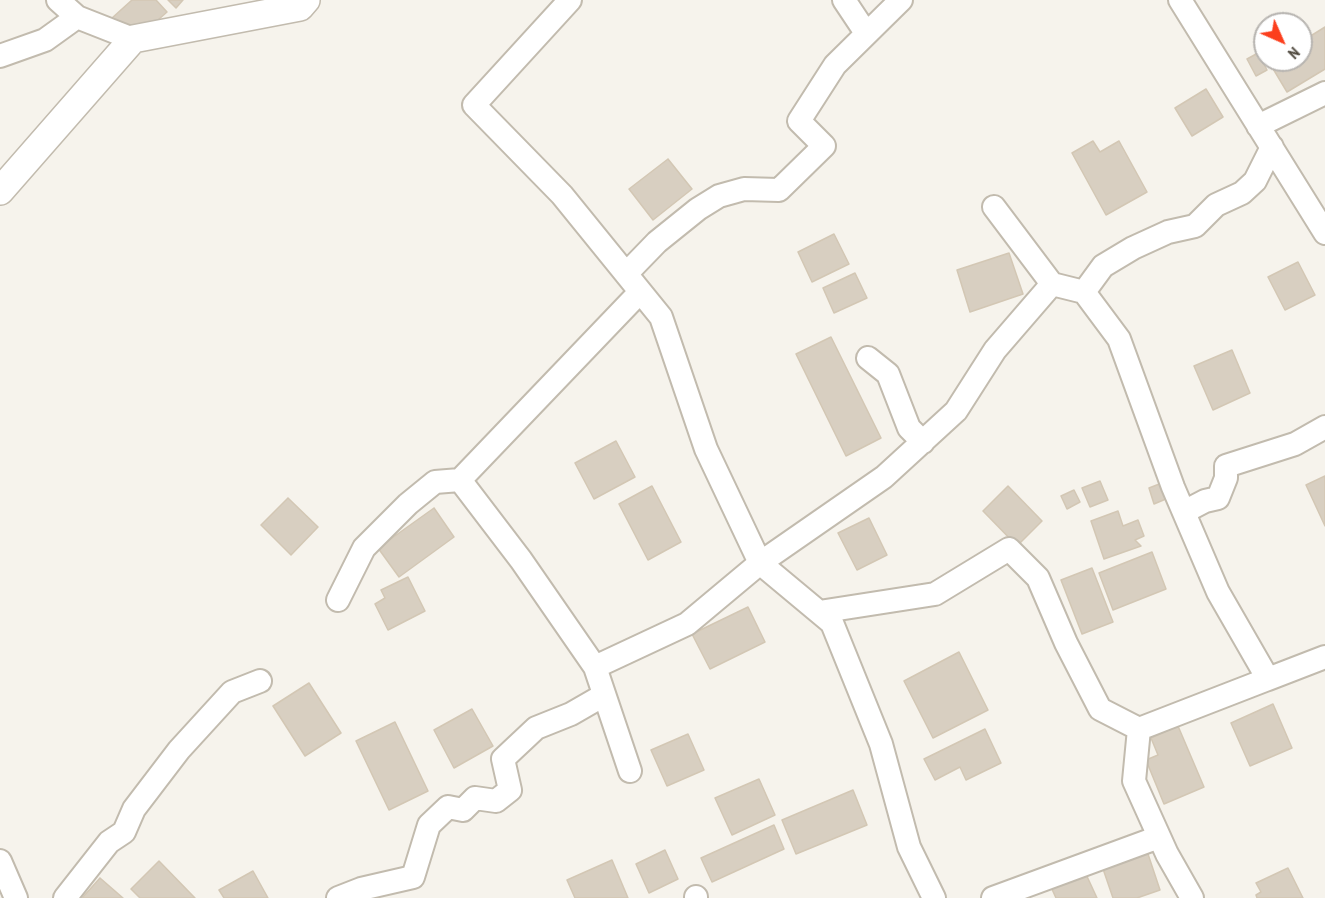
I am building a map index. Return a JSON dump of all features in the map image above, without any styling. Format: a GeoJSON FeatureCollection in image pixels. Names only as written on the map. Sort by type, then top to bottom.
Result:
{"type":"FeatureCollection","features":[{"type":"Feature","properties":{"kind":"street"},"geometry":{"type":"LineString","coordinates":[[58,0],[77,16],[133,39],[300,7],[306,0]]}},
{"type":"Feature","properties":{"kind":"street"},"geometry":{"type":"LineString","coordinates":[[570,0],[474,105],[562,195],[661,317],[706,450],[760,563],[832,623],[882,744],[909,847],[934,898]]}},
{"type":"Feature","properties":{"kind":"street"},"geometry":{"type":"LineString","coordinates":[[844,0],[866,33]]}},
{"type":"Feature","properties":{"kind":"street"},"geometry":{"type":"LineString","coordinates":[[338,600],[364,548],[408,504],[435,482],[460,480],[633,283],[657,242],[698,209],[719,196],[744,189],[778,190],[824,146],[799,121],[835,65],[901,0]]}},
{"type":"Feature","properties":{"kind":"street"},"geometry":{"type":"LineString","coordinates":[[1180,0],[1325,233]]}},
{"type":"Feature","properties":{"kind":"street"},"geometry":{"type":"LineString","coordinates":[[0,56],[45,40],[77,16]]}},
{"type":"Feature","properties":{"kind":"street"},"geometry":{"type":"LineString","coordinates":[[0,191],[133,39]]}},
{"type":"Feature","properties":{"kind":"street"},"geometry":{"type":"LineString","coordinates":[[1258,126],[1325,93]]}},
{"type":"Feature","properties":{"kind":"street"},"geometry":{"type":"LineString","coordinates":[[1084,292],[1103,266],[1168,232],[1195,225],[1216,205],[1242,193],[1255,180],[1272,147]]}},
{"type":"Feature","properties":{"kind":"street"},"geometry":{"type":"LineString","coordinates":[[994,207],[1052,284],[1084,292],[1119,339],[1184,512],[1218,592],[1268,679]]}},
{"type":"Feature","properties":{"kind":"street"},"geometry":{"type":"LineString","coordinates":[[595,667],[687,624],[760,563],[884,477],[956,411],[995,350],[1052,284]]}},
{"type":"Feature","properties":{"kind":"street"},"geometry":{"type":"LineString","coordinates":[[868,358],[888,374],[909,428],[923,442]]}},
{"type":"Feature","properties":{"kind":"street"},"geometry":{"type":"LineString","coordinates":[[1184,512],[1205,501],[1218,498],[1226,478],[1226,466],[1295,444],[1325,427]]}},
{"type":"Feature","properties":{"kind":"street"},"geometry":{"type":"LineString","coordinates":[[460,480],[521,560],[595,667],[630,771]]}},
{"type":"Feature","properties":{"kind":"street"},"geometry":{"type":"LineString","coordinates":[[819,612],[935,594],[1008,549],[1038,578],[1066,644],[1100,709],[1139,729],[1325,657]]}},
{"type":"Feature","properties":{"kind":"street"},"geometry":{"type":"LineString","coordinates":[[65,898],[109,843],[124,832],[134,809],[179,750],[232,692],[260,681]]}},
{"type":"Feature","properties":{"kind":"street"},"geometry":{"type":"LineString","coordinates":[[339,898],[361,889],[413,877],[429,825],[448,807],[463,810],[475,798],[496,801],[510,790],[503,759],[536,728],[571,714],[604,695]]}},
{"type":"Feature","properties":{"kind":"street"},"geometry":{"type":"LineString","coordinates":[[1139,729],[1134,781],[1159,837],[1192,898]]}},
{"type":"Feature","properties":{"kind":"street"},"geometry":{"type":"LineString","coordinates":[[993,898],[1159,837]]}},
{"type":"Feature","properties":{"kind":"street"},"geometry":{"type":"LineString","coordinates":[[0,861],[16,898]]}},
{"type":"Feature","properties":{"kind":"building"},"geometry":{"type":"Polygon","coordinates":[[[132,0],[156,0],[167,12],[133,42],[112,18],[132,0]]]}},
{"type":"Feature","properties":{"kind":"building"},"geometry":{"type":"Polygon","coordinates":[[[168,0],[183,0],[176,8],[168,0]]]}},
{"type":"Feature","properties":{"kind":"building"},"geometry":{"type":"Polygon","coordinates":[[[1325,27],[1325,69],[1287,92],[1275,72],[1313,72],[1313,34],[1325,27]]]}},
{"type":"Feature","properties":{"kind":"building"},"geometry":{"type":"Polygon","coordinates":[[[1253,56],[1253,70],[1247,59],[1253,56]]]}},
{"type":"Feature","properties":{"kind":"building"},"geometry":{"type":"Polygon","coordinates":[[[1206,89],[1223,117],[1192,136],[1175,108],[1206,89]]]}},
{"type":"Feature","properties":{"kind":"building"},"geometry":{"type":"Polygon","coordinates":[[[1093,141],[1100,152],[1119,141],[1147,192],[1106,215],[1072,153],[1093,141]]]}},
{"type":"Feature","properties":{"kind":"building"},"geometry":{"type":"Polygon","coordinates":[[[668,159],[692,189],[653,220],[629,189],[668,159]]]}},
{"type":"Feature","properties":{"kind":"building"},"geometry":{"type":"Polygon","coordinates":[[[834,234],[849,264],[812,282],[798,252],[834,234]]]}},
{"type":"Feature","properties":{"kind":"building"},"geometry":{"type":"Polygon","coordinates":[[[1009,253],[1023,294],[970,312],[957,270],[1009,253]]]}},
{"type":"Feature","properties":{"kind":"building"},"geometry":{"type":"Polygon","coordinates":[[[1298,262],[1315,295],[1285,310],[1268,277],[1298,262]]]}},
{"type":"Feature","properties":{"kind":"building"},"geometry":{"type":"Polygon","coordinates":[[[855,273],[867,298],[834,313],[823,288],[855,273]]]}},
{"type":"Feature","properties":{"kind":"building"},"geometry":{"type":"Polygon","coordinates":[[[831,337],[881,438],[846,456],[796,354],[831,337]]]}},
{"type":"Feature","properties":{"kind":"building"},"geometry":{"type":"Polygon","coordinates":[[[1232,350],[1250,393],[1213,410],[1194,366],[1232,350]]]}},
{"type":"Feature","properties":{"kind":"building"},"geometry":{"type":"Polygon","coordinates":[[[616,441],[635,477],[594,499],[575,463],[616,441]]]}},
{"type":"Feature","properties":{"kind":"building"},"geometry":{"type":"Polygon","coordinates":[[[1325,476],[1325,526],[1306,485],[1325,476]]]}},
{"type":"Feature","properties":{"kind":"building"},"geometry":{"type":"Polygon","coordinates":[[[1100,481],[1108,500],[1090,507],[1082,488],[1100,481]]]}},
{"type":"Feature","properties":{"kind":"building"},"geometry":{"type":"Polygon","coordinates":[[[1167,481],[1173,496],[1154,504],[1149,488],[1167,481]]]}},
{"type":"Feature","properties":{"kind":"building"},"geometry":{"type":"Polygon","coordinates":[[[652,486],[681,542],[648,560],[619,504],[652,486]]]}},
{"type":"Feature","properties":{"kind":"building"},"geometry":{"type":"Polygon","coordinates":[[[1008,486],[1042,521],[1017,546],[983,511],[1008,486]]]}},
{"type":"Feature","properties":{"kind":"building"},"geometry":{"type":"Polygon","coordinates":[[[1074,490],[1080,502],[1067,509],[1061,496],[1074,490]]]}},
{"type":"Feature","properties":{"kind":"building"},"geometry":{"type":"Polygon","coordinates":[[[288,498],[318,527],[291,555],[261,525],[288,498]]]}},
{"type":"Feature","properties":{"kind":"building"},"geometry":{"type":"Polygon","coordinates":[[[434,508],[454,537],[399,577],[378,548],[434,508]]]}},
{"type":"Feature","properties":{"kind":"building"},"geometry":{"type":"Polygon","coordinates":[[[1118,511],[1123,526],[1138,520],[1144,536],[1135,540],[1141,546],[1104,559],[1091,521],[1118,511]]]}},
{"type":"Feature","properties":{"kind":"building"},"geometry":{"type":"Polygon","coordinates":[[[869,518],[887,555],[857,570],[838,533],[869,518]]]}},
{"type":"Feature","properties":{"kind":"building"},"geometry":{"type":"Polygon","coordinates":[[[1152,552],[1166,589],[1113,610],[1099,573],[1152,552]]]}},
{"type":"Feature","properties":{"kind":"building"},"geometry":{"type":"Polygon","coordinates":[[[1092,568],[1113,622],[1082,634],[1061,580],[1092,568]]]}},
{"type":"Feature","properties":{"kind":"building"},"geometry":{"type":"Polygon","coordinates":[[[408,577],[425,611],[388,630],[375,604],[385,598],[381,590],[408,577]]]}},
{"type":"Feature","properties":{"kind":"building"},"geometry":{"type":"Polygon","coordinates":[[[748,607],[765,642],[710,669],[692,634],[748,607]]]}},
{"type":"Feature","properties":{"kind":"building"},"geometry":{"type":"Polygon","coordinates":[[[959,652],[988,710],[933,738],[904,681],[959,652]]]}},
{"type":"Feature","properties":{"kind":"building"},"geometry":{"type":"Polygon","coordinates":[[[309,683],[341,733],[305,756],[273,706],[309,683]]]}},
{"type":"Feature","properties":{"kind":"building"},"geometry":{"type":"Polygon","coordinates":[[[1273,704],[1292,748],[1250,766],[1231,723],[1273,704]]]}},
{"type":"Feature","properties":{"kind":"building"},"geometry":{"type":"Polygon","coordinates":[[[472,709],[493,746],[454,768],[434,730],[472,709]]]}},
{"type":"Feature","properties":{"kind":"building"},"geometry":{"type":"Polygon","coordinates":[[[395,722],[428,791],[389,810],[356,741],[395,722]]]}},
{"type":"Feature","properties":{"kind":"building"},"geometry":{"type":"Polygon","coordinates":[[[1178,726],[1204,787],[1164,804],[1146,760],[1158,755],[1151,738],[1178,726]]]}},
{"type":"Feature","properties":{"kind":"building"},"geometry":{"type":"Polygon","coordinates":[[[985,729],[1001,763],[966,780],[960,767],[935,780],[924,759],[985,729]]]}},
{"type":"Feature","properties":{"kind":"building"},"geometry":{"type":"Polygon","coordinates":[[[688,734],[704,770],[667,786],[651,750],[688,734]]]}},
{"type":"Feature","properties":{"kind":"building"},"geometry":{"type":"Polygon","coordinates":[[[759,779],[775,815],[732,835],[715,798],[759,779]]]}},
{"type":"Feature","properties":{"kind":"building"},"geometry":{"type":"Polygon","coordinates":[[[853,790],[867,825],[796,854],[782,820],[853,790]]]}},
{"type":"Feature","properties":{"kind":"building"},"geometry":{"type":"Polygon","coordinates":[[[774,825],[784,849],[712,882],[701,858],[774,825]]]}},
{"type":"Feature","properties":{"kind":"building"},"geometry":{"type":"Polygon","coordinates":[[[1146,848],[1160,890],[1137,898],[1113,898],[1101,863],[1146,848]]]}},
{"type":"Feature","properties":{"kind":"building"},"geometry":{"type":"Polygon","coordinates":[[[665,850],[678,879],[649,893],[636,864],[665,850]]]}},
{"type":"Feature","properties":{"kind":"building"},"geometry":{"type":"Polygon","coordinates":[[[612,860],[628,898],[575,898],[567,880],[612,860]]]}},
{"type":"Feature","properties":{"kind":"building"},"geometry":{"type":"Polygon","coordinates":[[[159,861],[195,898],[140,898],[131,889],[159,861]]]}},
{"type":"Feature","properties":{"kind":"building"},"geometry":{"type":"Polygon","coordinates":[[[1288,868],[1303,898],[1257,898],[1256,895],[1261,892],[1256,883],[1288,868]]]}},
{"type":"Feature","properties":{"kind":"building"},"geometry":{"type":"Polygon","coordinates":[[[253,871],[268,898],[224,898],[219,890],[253,871]]]}},
{"type":"Feature","properties":{"kind":"building"},"geometry":{"type":"Polygon","coordinates":[[[1085,872],[1097,898],[1056,898],[1051,887],[1085,872]]]}},
{"type":"Feature","properties":{"kind":"building"},"geometry":{"type":"Polygon","coordinates":[[[100,878],[123,898],[82,898],[100,878]]]}}]}
